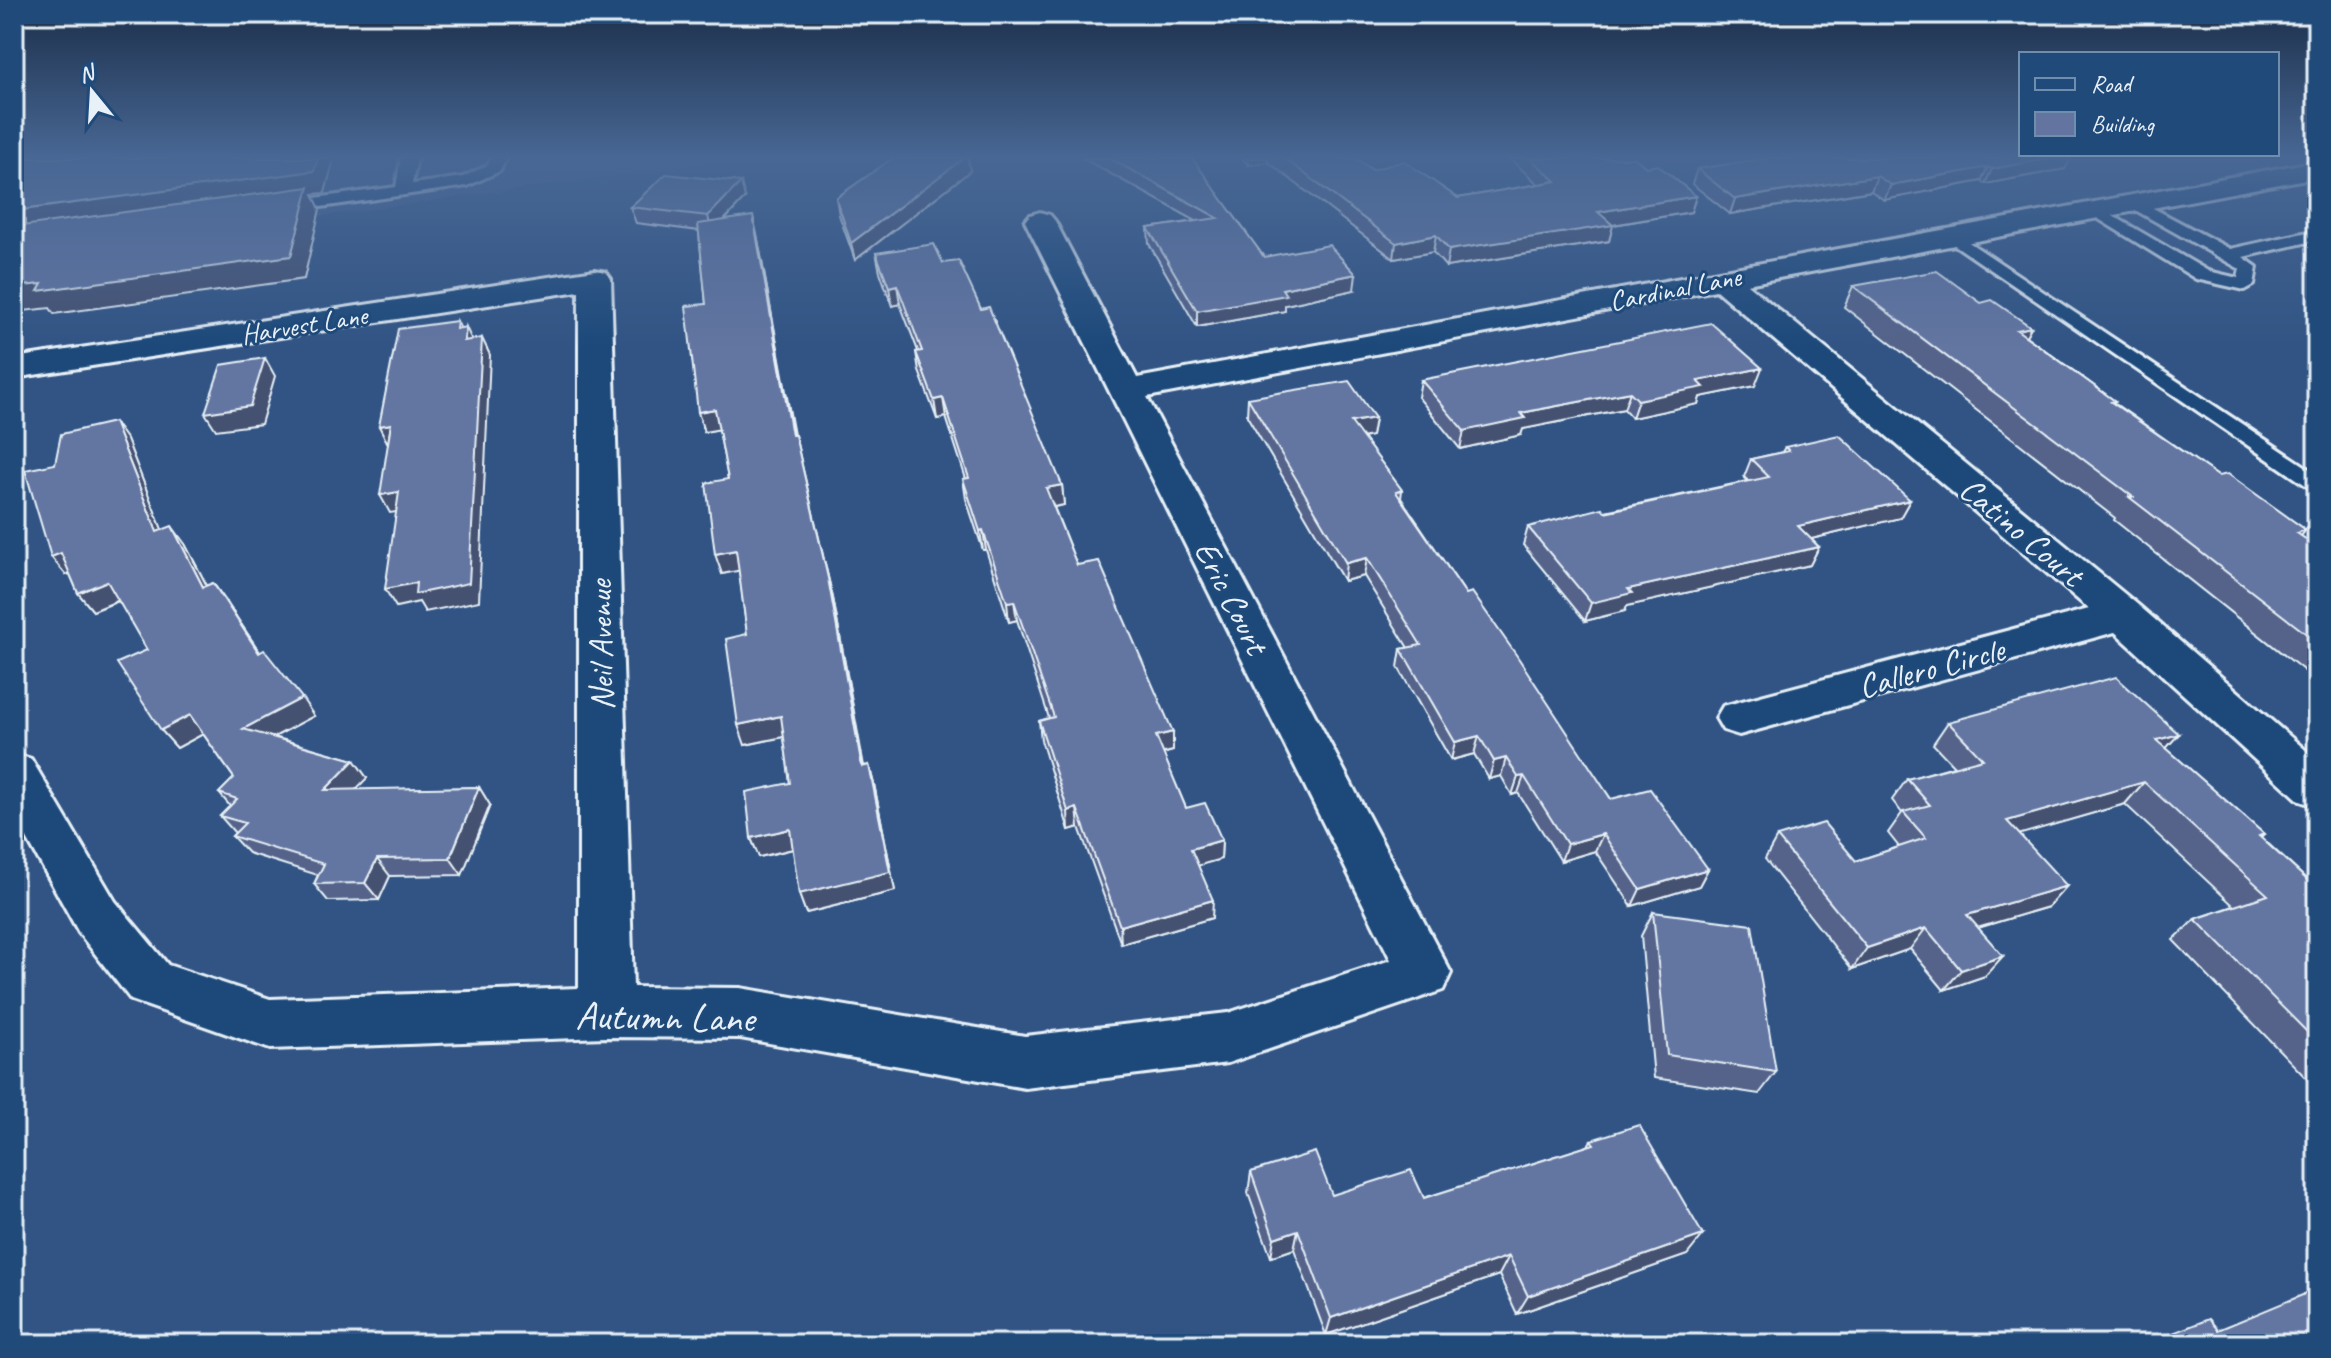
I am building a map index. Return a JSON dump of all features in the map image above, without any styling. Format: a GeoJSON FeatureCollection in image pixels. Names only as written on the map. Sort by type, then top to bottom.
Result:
{"type":"FeatureCollection","features":[{"type":"Feature","properties":{"kind":"street","name":"Eric Court"},"geometry":{"type":"LineString","coordinates":[[1040,221],[1424,973]]}},
{"type":"Feature","properties":{"kind":"street","name":"Cardinal Lane"},"geometry":{"type":"LineString","coordinates":[[1127,390],[2031,221]]}},
{"type":"Feature","properties":{"kind":"street","name":"Harvest Lane"},"geometry":{"type":"LineString","coordinates":[[14,368],[595,279]]}},
{"type":"Feature","properties":{"kind":"street","name":"Neil Avenue"},"geometry":{"type":"LineString","coordinates":[[595,279],[606,1012]]}},
{"type":"Feature","properties":{"kind":"street","name":"Catino Court"},"geometry":{"type":"LineString","coordinates":[[1722,279],[2123,615],[2317,788]]}},
{"type":"Feature","properties":{"kind":"street","name":"Callero Circle"},"geometry":{"type":"LineString","coordinates":[[1739,718],[2123,615]]}},
{"type":"Feature","properties":{"kind":"street","name":"Autumn Lane"},"geometry":{"type":"LineString","coordinates":[[14,772],[97,917],[150,983],[270,1024],[606,1012],[740,1013],[1025,1062],[1228,1038],[1424,973]]}},
{"type":"Feature","properties":{"kind":"lane"},"geometry":{"type":"LineString","coordinates":[[2111,221],[2202,275],[2245,285],[2249,267],[2167,221]]}},
{"type":"Feature","properties":{"kind":"lane"},"geometry":{"type":"LineString","coordinates":[[2227,255],[2317,235]]}},
{"type":"Feature","properties":{"kind":"lane"},"geometry":{"type":"LineString","coordinates":[[1952,236],[2317,483]]}},
{"type":"Feature","properties":{"kind":"shaded area"},"geometry":{"type":"Polygon","coordinates":[[[14,221],[282,221],[14,258],[14,221]]]}},
{"type":"Feature","properties":{"kind":"building"},"geometry":{"type":"Polygon","coordinates":[[[55,221],[300,221],[291,256],[38,291],[42,284],[14,287],[14,227],[55,221]]]}},
{"type":"Feature","properties":{"kind":"building"},"geometry":{"type":"Polygon","coordinates":[[[754,221],[792,435],[795,435],[828,578],[862,767],[869,765],[890,872],[799,894],[790,829],[751,838],[746,792],[790,783],[781,716],[738,725],[726,639],[747,634],[736,550],[715,554],[706,483],[728,479],[715,409],[698,412],[686,306],[706,304],[698,224],[754,221]]]}},
{"type":"Feature","properties":{"kind":"building"},"geometry":{"type":"Polygon","coordinates":[[[844,221],[880,221],[851,243],[844,221]]]}},
{"type":"Feature","properties":{"kind":"building"},"geometry":{"type":"Polygon","coordinates":[[[1194,221],[1238,221],[1264,257],[1329,245],[1356,274],[1282,289],[1286,295],[1197,311],[1148,228],[1194,221]]]}},
{"type":"Feature","properties":{"kind":"building"},"geometry":{"type":"Polygon","coordinates":[[[1368,221],[1609,221],[1613,225],[1449,250],[1436,235],[1396,243],[1368,221]]]}},
{"type":"Feature","properties":{"kind":"building"},"geometry":{"type":"Polygon","coordinates":[[[934,244],[943,263],[959,261],[981,309],[989,307],[1062,485],[1046,488],[1077,565],[1099,561],[1173,732],[1156,736],[1186,808],[1205,803],[1222,840],[1191,849],[1213,900],[1120,926],[1077,808],[1068,811],[1039,721],[1054,717],[1014,601],[1007,602],[983,530],[980,531],[963,479],[969,478],[943,398],[934,400],[916,352],[922,351],[897,285],[889,287],[876,253],[934,244]]]}},
{"type":"Feature","properties":{"kind":"building"},"geometry":{"type":"Polygon","coordinates":[[[1937,271],[1981,303],[1992,300],[2031,327],[2017,330],[2115,401],[2111,402],[2218,476],[2228,474],[2306,530],[2297,533],[2317,547],[2317,642],[2129,497],[2133,497],[1853,286],[1937,271]]]}},
{"type":"Feature","properties":{"kind":"building"},"geometry":{"type":"Polygon","coordinates":[[[457,321],[456,329],[466,327],[464,341],[482,338],[469,583],[415,594],[416,583],[385,589],[399,492],[380,495],[391,424],[379,426],[398,329],[457,321]]]}},
{"type":"Feature","properties":{"kind":"building"},"geometry":{"type":"Polygon","coordinates":[[[1711,323],[1762,368],[1698,381],[1704,387],[1638,400],[1630,392],[1521,413],[1525,418],[1464,431],[1421,380],[1711,323]]]}},
{"type":"Feature","properties":{"kind":"building"},"geometry":{"type":"Polygon","coordinates":[[[265,358],[250,406],[205,413],[221,365],[265,358]]]}},
{"type":"Feature","properties":{"kind":"building"},"geometry":{"type":"Polygon","coordinates":[[[1349,381],[1375,418],[1351,422],[1402,490],[1396,492],[1466,594],[1472,592],[1517,656],[1611,799],[1650,789],[1708,869],[1640,889],[1603,834],[1567,844],[1524,776],[1518,777],[1506,758],[1494,761],[1479,736],[1455,742],[1401,649],[1421,645],[1367,558],[1346,563],[1248,398],[1349,381]]]}},
{"type":"Feature","properties":{"kind":"building"},"geometry":{"type":"Polygon","coordinates":[[[114,422],[157,532],[172,526],[203,587],[213,583],[259,653],[264,650],[302,698],[243,729],[354,760],[325,790],[479,787],[450,858],[377,859],[365,883],[314,884],[324,864],[232,836],[245,823],[220,816],[237,799],[219,793],[234,778],[190,715],[161,730],[117,663],[147,650],[107,581],[78,593],[61,553],[51,557],[25,470],[55,464],[61,434],[114,422]]]}},
{"type":"Feature","properties":{"kind":"building"},"geometry":{"type":"Polygon","coordinates":[[[1839,435],[1910,500],[1798,526],[1819,547],[1628,589],[1632,593],[1591,603],[1528,527],[1602,508],[1605,512],[1769,477],[1751,459],[1789,451],[1785,447],[1839,435]]]}},
{"type":"Feature","properties":{"kind":"building"},"geometry":{"type":"Polygon","coordinates":[[[2116,677],[2179,734],[2157,740],[2264,834],[2259,836],[2317,889],[2317,1042],[2195,919],[2268,895],[2144,782],[2007,821],[2067,886],[1967,915],[2003,956],[1961,970],[1926,928],[1867,948],[1777,837],[1824,823],[1856,861],[1926,838],[1903,812],[1930,805],[1907,779],[1983,759],[1948,722],[2116,677]]]}},
{"type":"Feature","properties":{"kind":"building"},"geometry":{"type":"Polygon","coordinates":[[[1653,912],[1752,925],[1776,1072],[1667,1055],[1653,912]]]}},
{"type":"Feature","properties":{"kind":"building"},"geometry":{"type":"Polygon","coordinates":[[[1639,1125],[1703,1235],[1528,1296],[1509,1256],[1331,1318],[1298,1230],[1274,1238],[1251,1172],[1315,1152],[1332,1195],[1411,1170],[1424,1198],[1594,1144],[1591,1140],[1639,1125]]]}},
{"type":"Feature","properties":{"kind":"building"},"geometry":{"type":"Polygon","coordinates":[[[2317,1289],[2317,1344],[2145,1344],[2209,1319],[2218,1330],[2317,1289]]]}}]}
